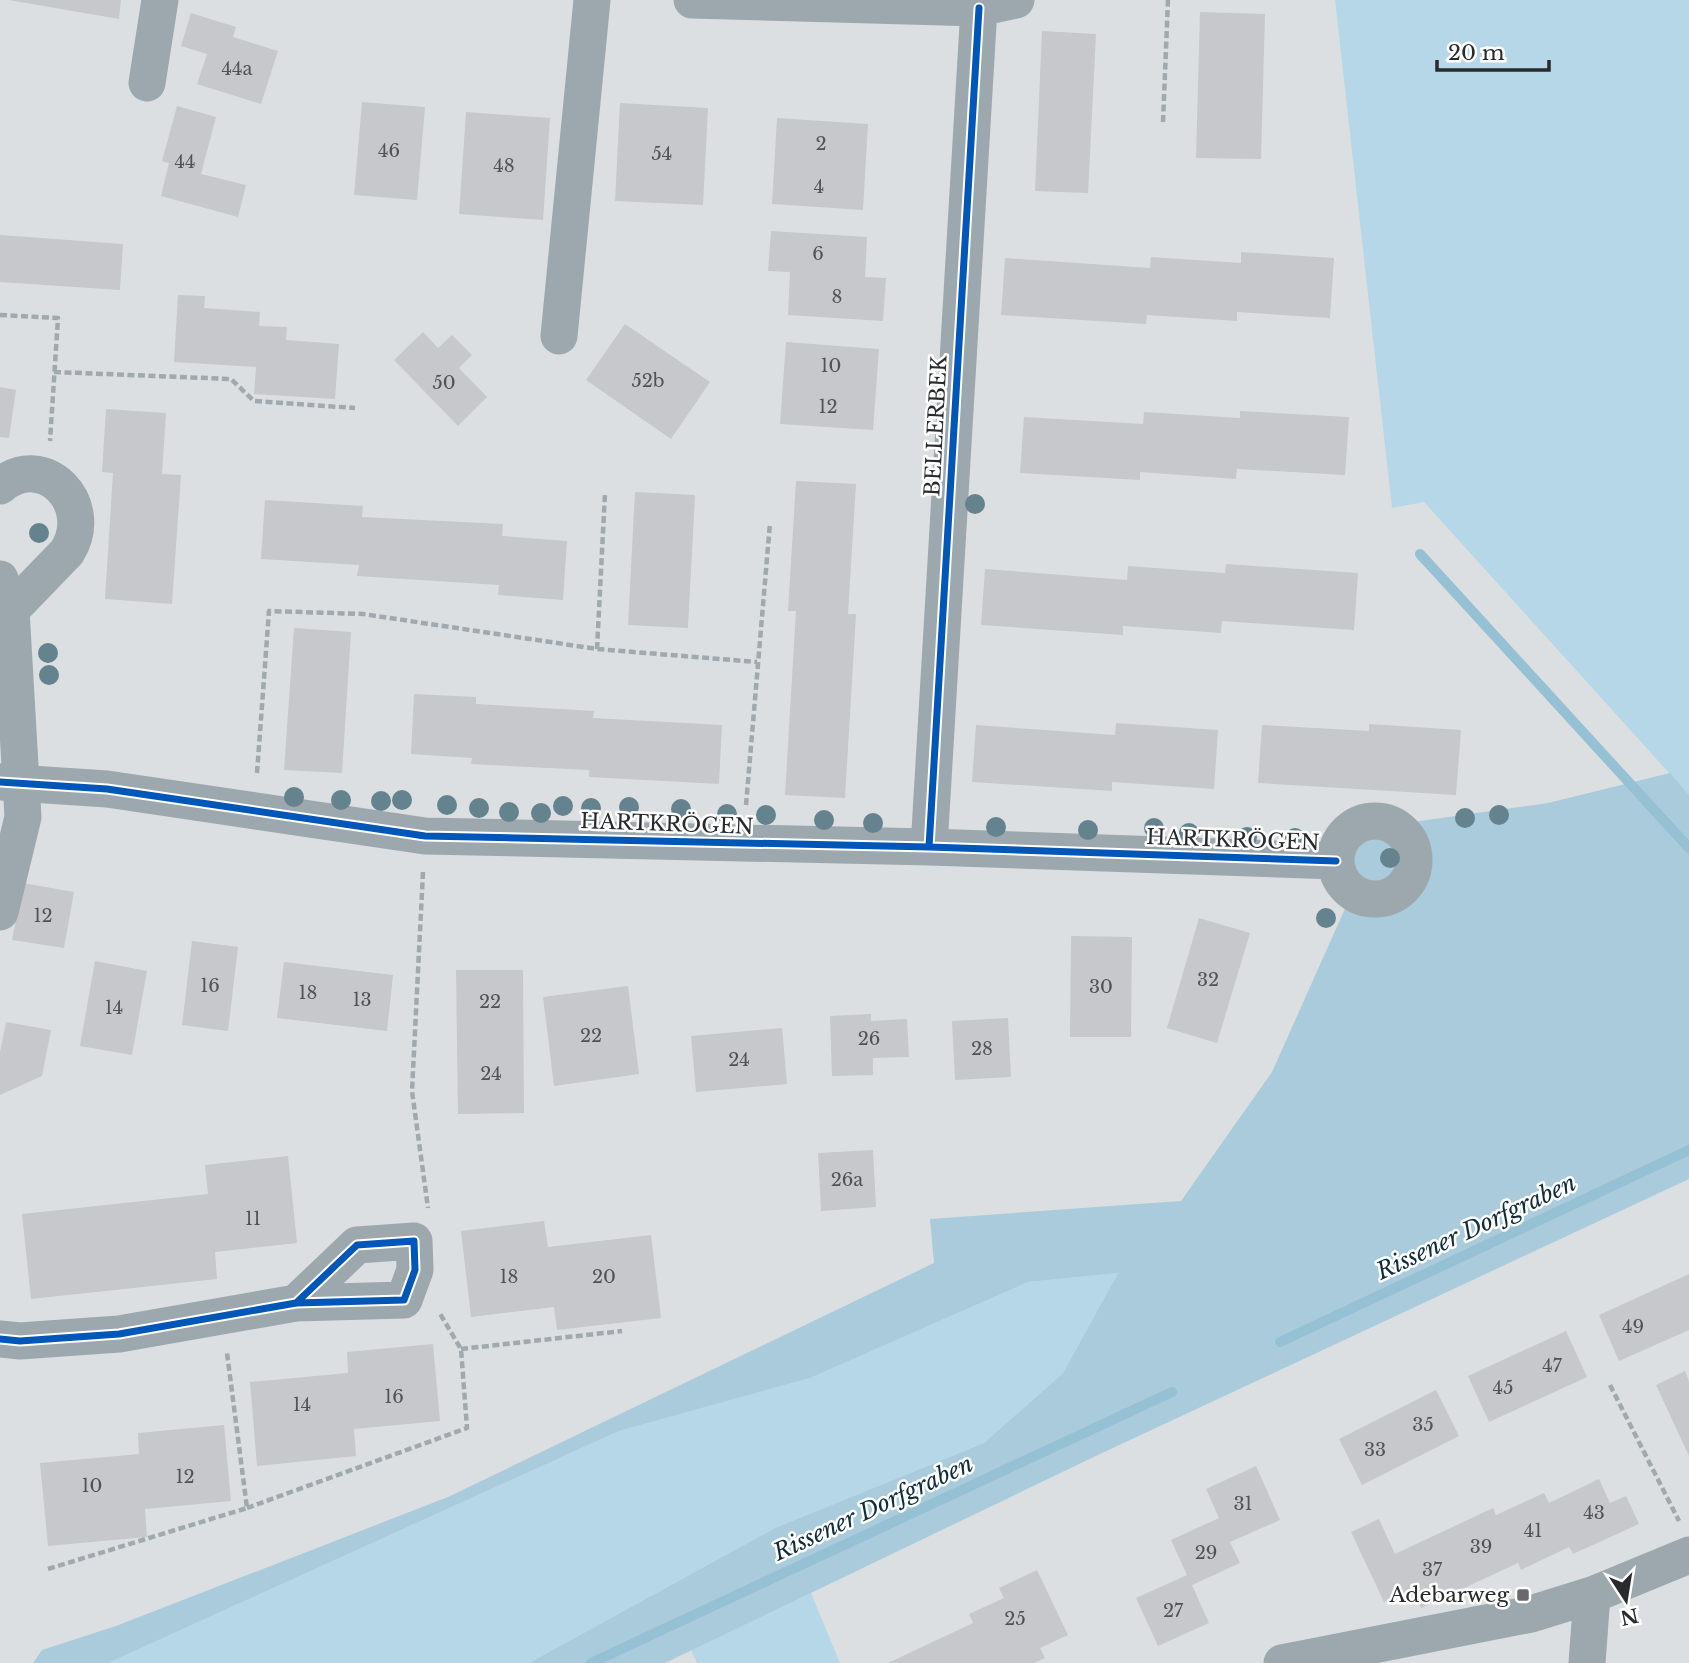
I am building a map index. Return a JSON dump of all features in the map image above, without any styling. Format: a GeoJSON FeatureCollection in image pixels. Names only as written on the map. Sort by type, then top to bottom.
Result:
{"type":"FeatureCollection","features":[{"type":"Feature","properties":{"kind":"street"},"geometry":{"type":"LineString","coordinates":[[147,83],[160,0]]}},
{"type":"Feature","properties":{"kind":"street"},"geometry":{"type":"LineString","coordinates":[[559,335],[592,0]]}},
{"type":"Feature","properties":{"kind":"street"},"geometry":{"type":"LineString","coordinates":[[692,0],[979,8],[1016,0]]}},
{"type":"Feature","properties":{"kind":"street","name":"BELLERBEK"},"geometry":{"type":"LineString","coordinates":[[929,847],[979,8]]}},
{"type":"Feature","properties":{"kind":"street"},"geometry":{"type":"LineString","coordinates":[[0,486],[18,477],[47,478],[59,484],[75,505],[78,517],[74,541],[68,552],[6,594],[10,782],[23,817],[0,912]]}},
{"type":"Feature","properties":{"kind":"street","name":"HARTKRÖGEN"},"geometry":{"type":"LineString","coordinates":[[10,782],[107,789],[425,836],[929,847],[1336,861]]}},
{"type":"Feature","properties":{"kind":"street"},"geometry":{"type":"LineString","coordinates":[[0,1339],[20,1341],[119,1334],[296,1303],[404,1300],[414,1256],[357,1245],[296,1303]]}},
{"type":"Feature","properties":{"kind":"street"},"geometry":{"type":"LineString","coordinates":[[1282,1663],[1531,1614],[1592,1594],[1686,1542]]}},
{"type":"Feature","properties":{"kind":"street"},"geometry":{"type":"LineString","coordinates":[[1587,1663],[1592,1594]]}},
{"type":"Feature","properties":{"kind":"path"},"geometry":{"type":"LineString","coordinates":[[1163,122],[1168,0]]}},
{"type":"Feature","properties":{"kind":"path"},"geometry":{"type":"LineString","coordinates":[[0,315],[58,318],[47,478]]}},
{"type":"Feature","properties":{"kind":"path"},"geometry":{"type":"LineString","coordinates":[[54,372],[232,379],[254,401],[355,408]]}},
{"type":"Feature","properties":{"kind":"path"},"geometry":{"type":"LineString","coordinates":[[597,649],[605,493]]}},
{"type":"Feature","properties":{"kind":"path"},"geometry":{"type":"LineString","coordinates":[[743,845],[770,523]]}},
{"type":"Feature","properties":{"kind":"path"},"geometry":{"type":"LineString","coordinates":[[254,811],[269,611],[363,614],[597,649],[757,662]]}},
{"type":"Feature","properties":{"kind":"path"},"geometry":{"type":"LineString","coordinates":[[48,1569],[247,1508],[467,1428],[461,1349],[414,1256],[428,1213],[412,1091],[425,836]]}},
{"type":"Feature","properties":{"kind":"path"},"geometry":{"type":"LineString","coordinates":[[222,1318],[247,1508]]}},
{"type":"Feature","properties":{"kind":"path"},"geometry":{"type":"LineString","coordinates":[[461,1349],[622,1331]]}},
{"type":"Feature","properties":{"kind":"path"},"geometry":{"type":"LineString","coordinates":[[1610,1385],[1686,1542]]}},
{"type":"Feature","properties":{"kind":"shaded area"},"geometry":{"type":"Polygon","coordinates":[[[1335,0],[1689,0],[1689,795],[1424,502],[1392,508],[1335,0]]]}},
{"type":"Feature","properties":{"kind":"shaded area"},"geometry":{"type":"Polygon","coordinates":[[[1670,773],[1689,795],[1689,1179],[1100,1454],[665,1663],[529,1663],[775,1528],[984,1443],[1063,1373],[1118,1273],[1028,1282],[810,1378],[619,1431],[108,1663],[33,1663],[42,1650],[116,1626],[448,1497],[934,1263],[930,1219],[1181,1201],[1272,1072],[1352,893],[1343,879],[1339,865],[1342,840],[1350,831],[1375,822],[1392,825],[1548,803],[1670,773]]]}},
{"type":"Feature","properties":{"kind":"shaded area"},"geometry":{"type":"Polygon","coordinates":[[[1118,1273],[1063,1373],[984,1443],[775,1528],[529,1663],[108,1663],[619,1431],[810,1378],[1028,1282],[1118,1273]]]}},
{"type":"Feature","properties":{"kind":"shaded area"},"geometry":{"type":"Polygon","coordinates":[[[811,1593],[840,1663],[697,1663],[691,1650],[811,1593]]]}},
{"type":"Feature","properties":{"kind":"building"},"geometry":{"type":"Polygon","coordinates":[[[9,0],[121,0],[119,19],[9,0]]]}},
{"type":"Feature","properties":{"kind":"building"},"geometry":{"type":"Polygon","coordinates":[[[1200,12],[1265,14],[1261,159],[1196,158],[1200,12]]]}},
{"type":"Feature","properties":{"kind":"building"},"geometry":{"type":"Polygon","coordinates":[[[191,13],[236,27],[233,37],[278,51],[261,104],[197,84],[207,54],[181,46],[191,13]]]}},
{"type":"Feature","properties":{"kind":"building"},"geometry":{"type":"Polygon","coordinates":[[[1042,31],[1096,34],[1088,193],[1035,191],[1042,31]]]}},
{"type":"Feature","properties":{"kind":"building"},"geometry":{"type":"Polygon","coordinates":[[[362,102],[425,107],[417,200],[354,195],[362,102]]]}},
{"type":"Feature","properties":{"kind":"building"},"geometry":{"type":"Polygon","coordinates":[[[620,103],[708,108],[703,205],[615,201],[620,103]]]}},
{"type":"Feature","properties":{"kind":"building"},"geometry":{"type":"Polygon","coordinates":[[[177,106],[216,117],[201,174],[246,185],[238,217],[161,196],[169,163],[162,161],[177,106]]]}},
{"type":"Feature","properties":{"kind":"building"},"geometry":{"type":"Polygon","coordinates":[[[466,112],[550,118],[543,220],[459,214],[466,112]]]}},
{"type":"Feature","properties":{"kind":"building"},"geometry":{"type":"Polygon","coordinates":[[[777,118],[868,124],[863,210],[772,204],[777,118]]]}},
{"type":"Feature","properties":{"kind":"building"},"geometry":{"type":"Polygon","coordinates":[[[771,231],[867,237],[865,277],[886,278],[883,321],[788,315],[790,272],[768,271],[771,231]]]}},
{"type":"Feature","properties":{"kind":"building"},"geometry":{"type":"Polygon","coordinates":[[[0,235],[123,244],[120,290],[0,282],[0,235]]]}},
{"type":"Feature","properties":{"kind":"building"},"geometry":{"type":"Polygon","coordinates":[[[1241,252],[1334,258],[1330,318],[1237,312],[1237,321],[1147,315],[1146,324],[1001,315],[1005,258],[1150,268],[1151,257],[1241,263],[1241,252]]]}},
{"type":"Feature","properties":{"kind":"building"},"geometry":{"type":"Polygon","coordinates":[[[178,295],[205,296],[204,308],[260,312],[259,326],[287,327],[286,340],[339,344],[335,399],[254,394],[256,367],[174,362],[178,295]]]}},
{"type":"Feature","properties":{"kind":"building"},"geometry":{"type":"Polygon","coordinates":[[[625,324],[710,382],[671,439],[586,380],[625,324]]]}},
{"type":"Feature","properties":{"kind":"building"},"geometry":{"type":"Polygon","coordinates":[[[423,332],[438,348],[452,335],[472,355],[459,368],[487,397],[458,426],[394,360],[423,332]]]}},
{"type":"Feature","properties":{"kind":"building"},"geometry":{"type":"Polygon","coordinates":[[[786,342],[879,349],[873,430],[780,424],[786,342]]]}},
{"type":"Feature","properties":{"kind":"building"},"geometry":{"type":"Polygon","coordinates":[[[0,387],[16,390],[9,438],[0,437],[0,387]]]}},
{"type":"Feature","properties":{"kind":"building"},"geometry":{"type":"Polygon","coordinates":[[[106,409],[166,413],[162,474],[181,475],[172,604],[105,599],[113,473],[102,472],[106,409]]]}},
{"type":"Feature","properties":{"kind":"building"},"geometry":{"type":"Polygon","coordinates":[[[1240,411],[1349,417],[1345,475],[1237,469],[1236,479],[1140,472],[1140,480],[1020,473],[1024,417],[1143,424],[1144,412],[1240,418],[1240,411]]]}},
{"type":"Feature","properties":{"kind":"building"},"geometry":{"type":"Polygon","coordinates":[[[796,481],[856,484],[848,614],[856,614],[845,798],[785,795],[796,611],[788,611],[796,481]]]}},
{"type":"Feature","properties":{"kind":"building"},"geometry":{"type":"Polygon","coordinates":[[[635,492],[695,495],[688,628],[628,625],[635,492]]]}},
{"type":"Feature","properties":{"kind":"building"},"geometry":{"type":"Polygon","coordinates":[[[265,500],[363,506],[362,517],[503,524],[502,536],[567,541],[563,600],[498,595],[499,585],[357,576],[359,565],[261,559],[265,500]]]}},
{"type":"Feature","properties":{"kind":"building"},"geometry":{"type":"Polygon","coordinates":[[[1226,564],[1358,573],[1354,630],[1222,621],[1221,633],[1123,626],[1123,635],[981,625],[985,569],[1127,580],[1128,566],[1225,573],[1226,564]]]}},
{"type":"Feature","properties":{"kind":"building"},"geometry":{"type":"Polygon","coordinates":[[[294,628],[351,632],[342,773],[284,770],[294,628]]]}},
{"type":"Feature","properties":{"kind":"building"},"geometry":{"type":"Polygon","coordinates":[[[414,694],[476,697],[476,704],[594,711],[593,718],[722,725],[719,784],[589,777],[589,770],[471,764],[472,758],[411,754],[414,694]]]}},
{"type":"Feature","properties":{"kind":"building"},"geometry":{"type":"Polygon","coordinates":[[[1116,723],[1218,730],[1214,789],[1112,782],[1112,791],[972,782],[976,725],[1115,735],[1116,723]]]}},
{"type":"Feature","properties":{"kind":"building"},"geometry":{"type":"Polygon","coordinates":[[[1369,724],[1461,730],[1456,795],[1258,783],[1262,725],[1369,731],[1369,724]]]}},
{"type":"Feature","properties":{"kind":"building"},"geometry":{"type":"Polygon","coordinates":[[[23,883],[74,892],[64,948],[12,940],[23,883]]]}},
{"type":"Feature","properties":{"kind":"building"},"geometry":{"type":"Polygon","coordinates":[[[1199,918],[1250,933],[1217,1043],[1167,1028],[1199,918]]]}},
{"type":"Feature","properties":{"kind":"building"},"geometry":{"type":"Polygon","coordinates":[[[1071,936],[1132,937],[1131,1037],[1070,1037],[1071,936]]]}},
{"type":"Feature","properties":{"kind":"building"},"geometry":{"type":"Polygon","coordinates":[[[192,941],[238,947],[228,1031],[182,1025],[192,941]]]}},
{"type":"Feature","properties":{"kind":"building"},"geometry":{"type":"Polygon","coordinates":[[[95,961],[147,971],[132,1055],[80,1046],[95,961]]]}},
{"type":"Feature","properties":{"kind":"building"},"geometry":{"type":"Polygon","coordinates":[[[284,962],[393,975],[387,1031],[277,1018],[284,962]]]}},
{"type":"Feature","properties":{"kind":"building"},"geometry":{"type":"Polygon","coordinates":[[[456,970],[523,970],[524,1113],[458,1114],[456,970]]]}},
{"type":"Feature","properties":{"kind":"building"},"geometry":{"type":"Polygon","coordinates":[[[628,986],[639,1074],[554,1086],[543,997],[628,986]]]}},
{"type":"Feature","properties":{"kind":"building"},"geometry":{"type":"Polygon","coordinates":[[[871,1014],[871,1021],[907,1019],[909,1057],[873,1058],[873,1075],[832,1076],[830,1016],[871,1014]]]}},
{"type":"Feature","properties":{"kind":"building"},"geometry":{"type":"Polygon","coordinates":[[[1008,1018],[1011,1077],[955,1080],[952,1021],[1008,1018]]]}},
{"type":"Feature","properties":{"kind":"building"},"geometry":{"type":"Polygon","coordinates":[[[6,1022],[51,1030],[42,1076],[0,1095],[0,1052],[6,1022]]]}},
{"type":"Feature","properties":{"kind":"building"},"geometry":{"type":"Polygon","coordinates":[[[782,1028],[787,1084],[696,1092],[691,1036],[782,1028]]]}},
{"type":"Feature","properties":{"kind":"building"},"geometry":{"type":"Polygon","coordinates":[[[873,1150],[876,1207],[821,1211],[818,1153],[873,1150]]]}},
{"type":"Feature","properties":{"kind":"building"},"geometry":{"type":"Polygon","coordinates":[[[288,1156],[297,1243],[215,1252],[217,1279],[31,1299],[22,1214],[208,1194],[205,1165],[288,1156]]]}},
{"type":"Feature","properties":{"kind":"building"},"geometry":{"type":"Polygon","coordinates":[[[544,1221],[548,1247],[651,1235],[661,1318],[557,1330],[554,1307],[471,1317],[461,1231],[544,1221]]]}},
{"type":"Feature","properties":{"kind":"building"},"geometry":{"type":"Polygon","coordinates":[[[1689,1274],[1689,1330],[1619,1361],[1599,1315],[1689,1274]]]}},
{"type":"Feature","properties":{"kind":"building"},"geometry":{"type":"Polygon","coordinates":[[[1566,1331],[1587,1377],[1489,1422],[1468,1376],[1566,1331]]]}},
{"type":"Feature","properties":{"kind":"building"},"geometry":{"type":"Polygon","coordinates":[[[433,1344],[440,1421],[354,1429],[356,1456],[257,1466],[250,1382],[348,1373],[347,1352],[433,1344]]]}},
{"type":"Feature","properties":{"kind":"building"},"geometry":{"type":"Polygon","coordinates":[[[1685,1371],[1689,1381],[1689,1456],[1656,1385],[1685,1371]]]}},
{"type":"Feature","properties":{"kind":"building"},"geometry":{"type":"Polygon","coordinates":[[[1436,1390],[1459,1436],[1362,1485],[1339,1439],[1436,1390]]]}},
{"type":"Feature","properties":{"kind":"building"},"geometry":{"type":"Polygon","coordinates":[[[224,1425],[231,1501],[145,1509],[147,1537],[48,1546],[40,1463],[139,1454],[138,1433],[224,1425]]]}},
{"type":"Feature","properties":{"kind":"building"},"geometry":{"type":"Polygon","coordinates":[[[1256,1466],[1280,1520],[1230,1542],[1240,1563],[1192,1585],[1209,1623],[1158,1646],[1136,1598],[1187,1575],[1171,1540],[1219,1518],[1206,1489],[1256,1466]]]}},
{"type":"Feature","properties":{"kind":"building"},"geometry":{"type":"Polygon","coordinates":[[[1599,1479],[1610,1503],[1626,1496],[1639,1524],[1573,1554],[1569,1547],[1521,1570],[1518,1563],[1421,1608],[1412,1589],[1384,1602],[1351,1532],[1379,1519],[1395,1554],[1493,1508],[1496,1515],[1544,1493],[1549,1503],[1599,1479]]]}},
{"type":"Feature","properties":{"kind":"building"},"geometry":{"type":"Polygon","coordinates":[[[1037,1570],[1068,1635],[1040,1648],[1045,1658],[1034,1663],[888,1663],[973,1623],[969,1614],[1004,1598],[999,1588],[1037,1570]]]}},
{"type":"Feature","properties":{"kind":"waterway"},"geometry":{"type":"LineString","coordinates":[[1420,554],[1689,848]]}},
{"type":"Feature","properties":{"kind":"waterway","name":"Rissener Dorfgraben"},"geometry":{"type":"LineString","coordinates":[[1280,1342],[1689,1150]]}},
{"type":"Feature","properties":{"kind":"waterway","name":"Rissener Dorfgraben"},"geometry":{"type":"LineString","coordinates":[[591,1663],[1172,1392]]}},
{"type":"Feature","properties":{"kind":"cycle path"},"geometry":{"type":"LineString","coordinates":[[929,847],[979,8]]}},
{"type":"Feature","properties":{"kind":"cycle path"},"geometry":{"type":"LineString","coordinates":[[0,782],[107,789],[425,836],[929,847],[1336,861]]}},
{"type":"Feature","properties":{"kind":"cycle path"},"geometry":{"type":"LineString","coordinates":[[0,1339],[20,1341],[119,1334],[296,1303],[404,1300],[415,1270],[414,1241],[357,1245],[296,1303]]}},
{"type":"Feature","properties":{"kind":"place","name":"Adebarweg"},"geometry":{"type":"Point","coordinates":[1523,1595]}}]}
